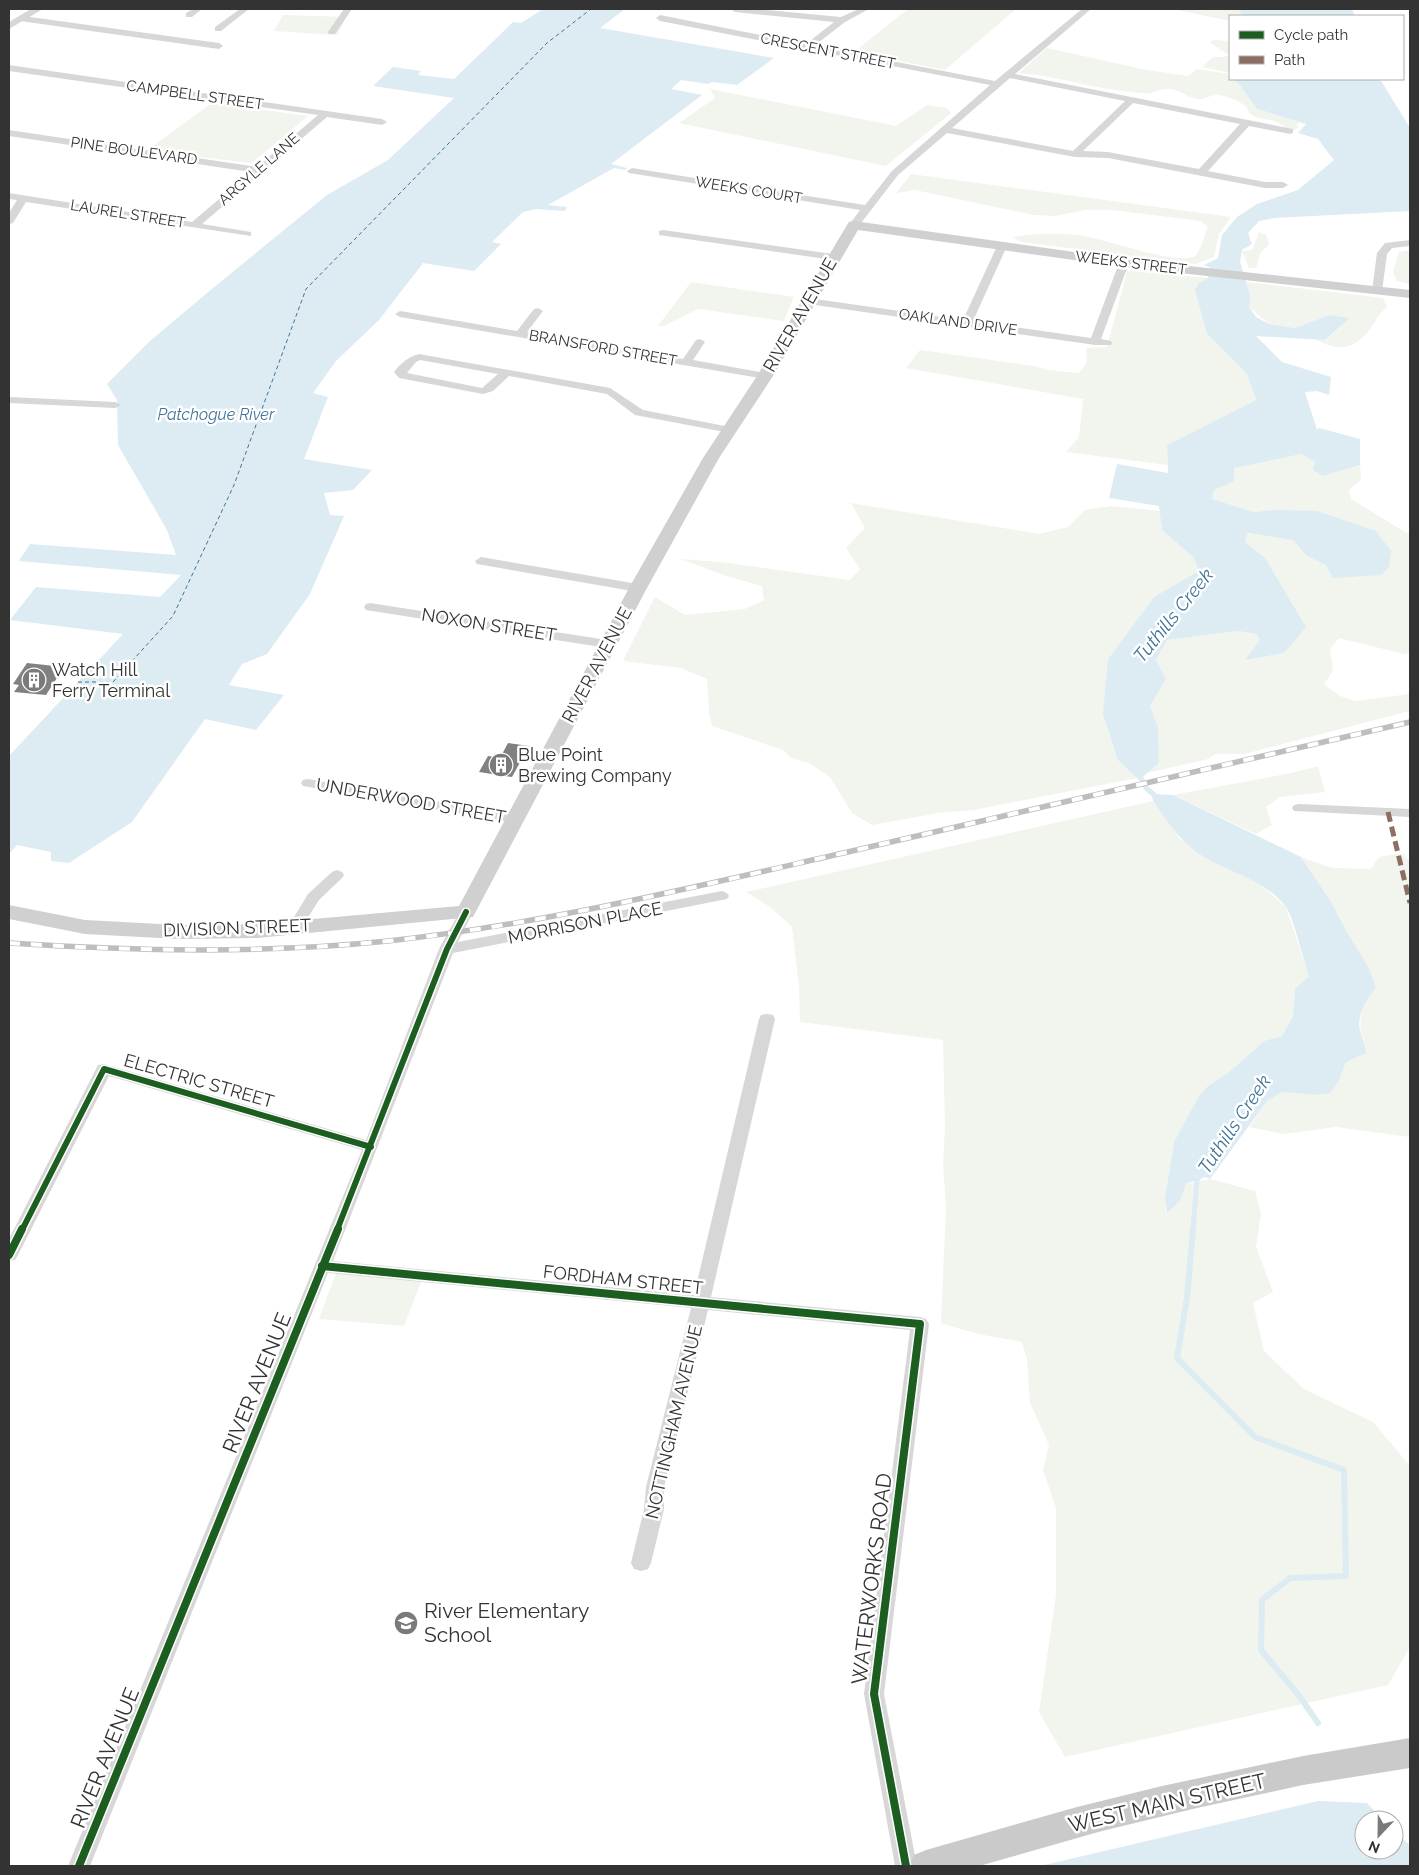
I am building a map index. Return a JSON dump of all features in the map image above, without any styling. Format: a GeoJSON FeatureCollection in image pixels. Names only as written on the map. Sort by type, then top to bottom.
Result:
{"type":"FeatureCollection","features":[{"type":"Feature","properties":{"kind":"main road","name":"WEEKS STREET"},"geometry":{"type":"LineString","coordinates":[[854,225],[1124,263],[1410,294]]}},
{"type":"Feature","properties":{"kind":"main road","name":"RIVER AVENUE"},"geometry":{"type":"LineString","coordinates":[[466,912],[607,644],[711,458],[765,376],[854,225]]}},
{"type":"Feature","properties":{"kind":"main road","name":"DIVISION STREET"},"geometry":{"type":"LineString","coordinates":[[9,912],[84,927],[179,932],[257,930],[466,912]]}},
{"type":"Feature","properties":{"kind":"main road","name":"WEST MAIN STREET"},"geometry":{"type":"LineString","coordinates":[[926,1866],[1126,1810],[1358,1761],[1410,1753]]}},
{"type":"Feature","properties":{"kind":"street"},"geometry":{"type":"LineString","coordinates":[[9,26],[38,9]]}},
{"type":"Feature","properties":{"kind":"street"},"geometry":{"type":"LineString","coordinates":[[189,15],[198,9]]}},
{"type":"Feature","properties":{"kind":"street"},"geometry":{"type":"LineString","coordinates":[[218,29],[245,9]]}},
{"type":"Feature","properties":{"kind":"street"},"geometry":{"type":"LineString","coordinates":[[332,32],[348,9]]}},
{"type":"Feature","properties":{"kind":"street"},"geometry":{"type":"LineString","coordinates":[[735,9],[842,20]]}},
{"type":"Feature","properties":{"kind":"street"},"geometry":{"type":"LineString","coordinates":[[806,47],[842,20],[864,9]]}},
{"type":"Feature","properties":{"kind":"street","name":"RIVER AVENUE"},"geometry":{"type":"LineString","coordinates":[[854,225],[865,208],[895,173],[1087,9]]}},
{"type":"Feature","properties":{"kind":"street","name":"CRESCENT STREET"},"geometry":{"type":"LineString","coordinates":[[669,11],[660,18],[997,84]]}},
{"type":"Feature","properties":{"kind":"street"},"geometry":{"type":"LineString","coordinates":[[23,19],[219,46]]}},
{"type":"Feature","properties":{"kind":"street","name":"CAMPBELL STREET"},"geometry":{"type":"LineString","coordinates":[[9,68],[382,122]]}},
{"type":"Feature","properties":{"kind":"street"},"geometry":{"type":"LineString","coordinates":[[1008,75],[1290,131]]}},
{"type":"Feature","properties":{"kind":"street"},"geometry":{"type":"LineString","coordinates":[[1075,154],[1132,99]]}},
{"type":"Feature","properties":{"kind":"street","name":"ARGYLE LANE"},"geometry":{"type":"LineString","coordinates":[[195,225],[324,114]]}},
{"type":"Feature","properties":{"kind":"street"},"geometry":{"type":"LineString","coordinates":[[1200,174],[1246,122]]}},
{"type":"Feature","properties":{"kind":"street"},"geometry":{"type":"LineString","coordinates":[[946,130],[1075,154],[1108,155],[1200,174],[1266,185],[1283,185]]}},
{"type":"Feature","properties":{"kind":"street","name":"PINE BOULEVARD"},"geometry":{"type":"LineString","coordinates":[[9,133],[258,170]]}},
{"type":"Feature","properties":{"kind":"street","name":"WEEKS COURT"},"geometry":{"type":"LineString","coordinates":[[632,171],[865,208]]}},
{"type":"Feature","properties":{"kind":"street","name":"LAUREL STREET"},"geometry":{"type":"LineString","coordinates":[[9,196],[247,234]]}},
{"type":"Feature","properties":{"kind":"street"},"geometry":{"type":"LineString","coordinates":[[9,221],[23,198]]}},
{"type":"Feature","properties":{"kind":"street"},"geometry":{"type":"LineString","coordinates":[[664,233],[834,256]]}},
{"type":"Feature","properties":{"kind":"street"},"geometry":{"type":"LineString","coordinates":[[1377,291],[1382,255],[1388,244],[1410,243]]}},
{"type":"Feature","properties":{"kind":"street"},"geometry":{"type":"LineString","coordinates":[[967,322],[1002,246]]}},
{"type":"Feature","properties":{"kind":"street"},"geometry":{"type":"LineString","coordinates":[[1095,342],[1124,263]]}},
{"type":"Feature","properties":{"kind":"street","name":"OAKLAND DRIVE"},"geometry":{"type":"LineString","coordinates":[[808,301],[1107,343]]}},
{"type":"Feature","properties":{"kind":"street"},"geometry":{"type":"LineString","coordinates":[[520,334],[538,311]]}},
{"type":"Feature","properties":{"kind":"street","name":"BRANSFORD STREET"},"geometry":{"type":"LineString","coordinates":[[400,314],[765,376]]}},
{"type":"Feature","properties":{"kind":"street"},"geometry":{"type":"LineString","coordinates":[[686,362],[700,342]]}},
{"type":"Feature","properties":{"kind":"street"},"geometry":{"type":"LineString","coordinates":[[506,373],[489,389],[483,391],[403,376],[400,372],[412,360],[419,357],[610,391],[638,413],[730,430]]}},
{"type":"Feature","properties":{"kind":"street"},"geometry":{"type":"LineString","coordinates":[[9,400],[116,406]]}},
{"type":"Feature","properties":{"kind":"street"},"geometry":{"type":"LineString","coordinates":[[481,561],[638,588]]}},
{"type":"Feature","properties":{"kind":"street","name":"NOXON STREET"},"geometry":{"type":"LineString","coordinates":[[370,606],[607,644]]}},
{"type":"Feature","properties":{"kind":"street","name":"UNDERWOOD STREET"},"geometry":{"type":"LineString","coordinates":[[308,783],[515,819]]}},
{"type":"Feature","properties":{"kind":"street"},"geometry":{"type":"LineString","coordinates":[[1299,808],[1410,813]]}},
{"type":"Feature","properties":{"kind":"street"},"geometry":{"type":"LineString","coordinates":[[295,927],[313,896],[336,875]]}},
{"type":"Feature","properties":{"kind":"street","name":"MORRISON PLACE"},"geometry":{"type":"LineString","coordinates":[[448,950],[722,896]]}},
{"type":"Feature","properties":{"kind":"street","name":"RIVER AVENUE"},"geometry":{"type":"LineString","coordinates":[[78,1866],[371,1147],[448,950],[466,912]]}},
{"type":"Feature","properties":{"kind":"street","name":"NOTTINGHAM AVENUE"},"geometry":{"type":"LineString","coordinates":[[641,1563],[654,1508],[655,1487],[701,1302],[767,1019]]}},
{"type":"Feature","properties":{"kind":"street","name":"ELECTRIC STREET"},"geometry":{"type":"LineString","coordinates":[[9,1255],[104,1069],[371,1147]]}},
{"type":"Feature","properties":{"kind":"street","name":"FORDHAM STREET"},"geometry":{"type":"LineString","coordinates":[[322,1266],[920,1324]]}},
{"type":"Feature","properties":{"kind":"street","name":"WATERWORKS ROAD"},"geometry":{"type":"LineString","coordinates":[[906,1866],[874,1694],[920,1324]]}},
{"type":"Feature","properties":{"kind":"shaded area"},"geometry":{"type":"Polygon","coordinates":[[[908,9],[1016,9],[945,70],[854,52],[908,9]]]}},
{"type":"Feature","properties":{"kind":"shaded area"},"geometry":{"type":"Polygon","coordinates":[[[1173,9],[1243,9],[1238,12],[1244,15],[1229,15],[1229,21],[1173,9]]]}},
{"type":"Feature","properties":{"kind":"shaded area"},"geometry":{"type":"Polygon","coordinates":[[[283,15],[346,17],[337,35],[274,31],[283,15]]]}},
{"type":"Feature","properties":{"kind":"shaded area"},"geometry":{"type":"Polygon","coordinates":[[[1215,40],[1229,41],[1229,55],[1209,42],[1215,40]]]}},
{"type":"Feature","properties":{"kind":"shaded area"},"geometry":{"type":"Polygon","coordinates":[[[1047,48],[1142,69],[1188,76],[1197,69],[1229,74],[1229,80],[1236,80],[1257,109],[1300,122],[1296,125],[1299,127],[1293,131],[1275,121],[1255,117],[1248,112],[1245,105],[1219,95],[1198,99],[1167,89],[1151,93],[1139,93],[1019,73],[1047,48]]]}},
{"type":"Feature","properties":{"kind":"shaded area"},"geometry":{"type":"Polygon","coordinates":[[[1229,55],[1229,73],[1202,67],[1213,57],[1229,55]]]}},
{"type":"Feature","properties":{"kind":"shaded area"},"geometry":{"type":"Polygon","coordinates":[[[710,89],[896,126],[927,105],[947,108],[951,113],[886,166],[679,123],[715,98],[710,89]]]}},
{"type":"Feature","properties":{"kind":"shaded area"},"geometry":{"type":"Polygon","coordinates":[[[212,103],[308,116],[252,163],[146,151],[212,103]]]}},
{"type":"Feature","properties":{"kind":"shaded area"},"geometry":{"type":"Polygon","coordinates":[[[911,174],[1231,217],[1219,234],[1214,257],[1195,264],[1021,242],[1013,237],[1045,234],[1078,235],[1158,255],[1188,258],[1198,253],[1208,227],[1201,221],[1112,210],[1085,210],[1055,216],[1034,215],[915,190],[896,193],[911,174]]]}},
{"type":"Feature","properties":{"kind":"shaded area"},"geometry":{"type":"Polygon","coordinates":[[[1259,232],[1266,235],[1269,244],[1260,254],[1256,268],[1249,268],[1242,251],[1252,250],[1259,232]]]}},
{"type":"Feature","properties":{"kind":"shaded area"},"geometry":{"type":"Polygon","coordinates":[[[1410,250],[1410,284],[1397,281],[1393,272],[1399,252],[1410,250]]]}},
{"type":"Feature","properties":{"kind":"shaded area"},"geometry":{"type":"Polygon","coordinates":[[[1127,272],[1208,278],[1199,283],[1207,334],[1247,374],[1256,400],[1167,445],[1167,465],[1066,452],[1079,437],[1083,399],[906,368],[920,350],[1079,373],[1087,362],[1086,348],[1107,347],[1127,272]]]}},
{"type":"Feature","properties":{"kind":"shaded area"},"geometry":{"type":"Polygon","coordinates":[[[691,282],[794,297],[784,321],[698,309],[664,326],[658,326],[691,282]]]}},
{"type":"Feature","properties":{"kind":"shaded area"},"geometry":{"type":"Polygon","coordinates":[[[1246,282],[1383,298],[1387,307],[1358,341],[1345,347],[1331,346],[1315,339],[1326,340],[1350,318],[1329,315],[1295,328],[1269,324],[1249,307],[1251,299],[1246,282]]]}},
{"type":"Feature","properties":{"kind":"shaded area"},"geometry":{"type":"Polygon","coordinates":[[[1302,454],[1315,462],[1323,476],[1360,465],[1361,480],[1349,490],[1351,499],[1410,535],[1410,653],[1404,654],[1339,638],[1330,649],[1333,671],[1324,684],[1340,696],[1356,701],[1410,694],[1410,711],[1244,754],[1216,754],[1208,759],[1147,773],[1159,763],[1158,727],[1150,706],[1166,679],[1156,660],[1167,640],[1238,631],[1257,634],[1261,640],[1245,660],[1284,653],[1265,558],[1245,542],[1246,533],[1293,540],[1307,556],[1326,565],[1361,577],[1275,510],[1253,512],[1212,500],[1213,490],[1234,481],[1233,468],[1302,454]]]}},
{"type":"Feature","properties":{"kind":"shaded area"},"geometry":{"type":"Polygon","coordinates":[[[851,503],[1039,534],[1068,527],[1085,510],[1111,506],[1160,511],[1162,530],[1193,557],[1199,572],[1154,597],[1108,659],[1118,760],[1137,778],[974,810],[938,813],[872,825],[852,813],[830,777],[809,763],[791,758],[783,750],[712,726],[709,713],[707,679],[681,668],[623,661],[655,597],[685,615],[745,609],[764,600],[762,586],[723,575],[681,559],[721,562],[850,580],[860,569],[846,548],[865,528],[851,503]]]}},
{"type":"Feature","properties":{"kind":"shaded area"},"geometry":{"type":"Polygon","coordinates":[[[1318,766],[1325,792],[1280,797],[1266,807],[1272,825],[1256,834],[1173,795],[1292,773],[1318,766]]]}},
{"type":"Feature","properties":{"kind":"shaded area"},"geometry":{"type":"Polygon","coordinates":[[[1153,801],[1180,839],[1230,870],[1248,877],[1262,886],[1286,907],[1309,976],[1295,989],[1293,1016],[1282,1036],[1264,1041],[1228,1073],[1208,1086],[1199,1097],[1174,1142],[1165,1198],[1166,1212],[1180,1201],[1186,1184],[1210,1179],[1255,1191],[1261,1214],[1256,1247],[1273,1292],[1253,1303],[1264,1351],[1304,1389],[1373,1422],[1410,1466],[1410,1647],[1388,1685],[1065,1757],[1039,1712],[1056,1595],[1056,1508],[1043,1470],[1049,1445],[1030,1403],[1027,1359],[1022,1342],[978,1334],[941,1323],[946,1208],[943,1164],[945,1126],[943,1040],[800,1022],[799,986],[792,927],[770,907],[746,892],[1153,801]]]}},
{"type":"Feature","properties":{"kind":"shaded area"},"geometry":{"type":"Polygon","coordinates":[[[1403,853],[1410,862],[1410,1137],[1336,1127],[1284,1134],[1249,1127],[1267,1101],[1282,1092],[1315,1095],[1339,1080],[1346,1062],[1364,1040],[1360,1026],[1362,1012],[1376,987],[1369,968],[1330,900],[1301,857],[1332,868],[1371,869],[1379,857],[1403,853]]]}},
{"type":"Feature","properties":{"kind":"shaded area"},"geometry":{"type":"Polygon","coordinates":[[[336,1273],[421,1282],[404,1326],[319,1319],[336,1273]]]}},
{"type":"Feature","properties":{"kind":"water","name":"Patchogue River"},"geometry":{"type":"Polygon","coordinates":[[[543,9],[625,9],[600,28],[774,58],[737,85],[712,82],[708,84],[681,80],[671,89],[702,95],[611,164],[627,168],[625,170],[614,168],[548,205],[567,207],[565,211],[536,209],[523,212],[492,242],[501,244],[474,271],[423,263],[379,320],[336,361],[313,393],[328,397],[304,459],[372,470],[353,490],[324,493],[330,515],[344,516],[310,594],[267,654],[242,664],[229,685],[284,695],[256,730],[205,719],[132,822],[69,863],[51,861],[51,852],[17,845],[9,854],[9,756],[123,634],[10,620],[36,587],[160,597],[181,575],[19,561],[30,544],[176,555],[167,530],[118,445],[117,400],[107,384],[150,341],[207,293],[327,195],[388,160],[454,98],[373,86],[393,67],[421,71],[418,75],[454,79],[513,22],[521,23],[543,9]]]}},
{"type":"Feature","properties":{"kind":"water"},"geometry":{"type":"Polygon","coordinates":[[[1243,9],[1352,9],[1355,15],[1244,15],[1238,12],[1243,9]]]}},
{"type":"Feature","properties":{"kind":"water"},"geometry":{"type":"Polygon","coordinates":[[[1236,80],[1381,80],[1410,128],[1410,211],[1274,218],[1259,221],[1248,233],[1252,244],[1242,250],[1240,262],[1251,299],[1249,307],[1256,317],[1269,324],[1295,328],[1329,315],[1350,318],[1325,340],[1256,336],[1282,362],[1331,377],[1329,395],[1317,391],[1305,392],[1317,430],[1319,428],[1360,439],[1360,465],[1323,476],[1313,470],[1315,462],[1302,454],[1234,468],[1234,481],[1214,490],[1212,499],[1253,512],[1275,510],[1317,511],[1376,531],[1391,551],[1389,567],[1381,575],[1333,578],[1326,565],[1307,556],[1293,540],[1247,533],[1245,542],[1265,558],[1306,627],[1284,653],[1245,660],[1260,640],[1257,634],[1238,631],[1167,640],[1156,660],[1166,679],[1150,706],[1158,727],[1159,763],[1139,780],[1118,760],[1103,714],[1108,659],[1154,597],[1199,571],[1193,557],[1162,530],[1159,506],[1109,498],[1117,464],[1168,473],[1167,445],[1256,400],[1247,374],[1207,334],[1195,290],[1199,283],[1208,278],[1211,268],[1204,265],[1218,258],[1222,235],[1237,217],[1257,204],[1298,190],[1334,160],[1318,139],[1298,133],[1306,124],[1257,109],[1236,80]]]}},
{"type":"Feature","properties":{"kind":"water"},"geometry":{"type":"Polygon","coordinates":[[[1152,794],[1173,795],[1301,857],[1330,900],[1369,968],[1376,987],[1361,1013],[1359,1024],[1366,1053],[1346,1062],[1339,1080],[1330,1093],[1315,1095],[1282,1092],[1267,1101],[1210,1179],[1205,1177],[1186,1184],[1180,1201],[1167,1213],[1165,1198],[1174,1142],[1199,1096],[1208,1086],[1228,1073],[1264,1041],[1282,1036],[1293,1016],[1295,989],[1309,976],[1295,929],[1286,907],[1278,898],[1259,884],[1208,859],[1183,841],[1153,801],[1152,794]]]}},
{"type":"Feature","properties":{"kind":"water"},"geometry":{"type":"Polygon","coordinates":[[[1318,1801],[1367,1803],[1374,1810],[1354,1810],[1354,1860],[1404,1860],[1404,1840],[1410,1845],[1410,1866],[1040,1866],[1318,1801]]]}},
{"type":"Feature","properties":{"kind":"building","name":"Watch Hill Ferry Terminal"},"geometry":{"type":"Polygon","coordinates":[[[27,663],[64,667],[46,695],[14,692],[19,685],[13,684],[27,663]]]}},
{"type":"Feature","properties":{"kind":"building","name":"Blue Point Brewing Company"},"geometry":{"type":"Polygon","coordinates":[[[508,743],[529,746],[512,777],[479,772],[488,756],[500,758],[508,743]]]}},
{"type":"Feature","properties":{"kind":"waterway","name":"Tuthills Creek"},"geometry":{"type":"LineString","coordinates":[[1139,774],[1146,788],[1158,798]]}},
{"type":"Feature","properties":{"kind":"waterway","name":"Tuthills Creek"},"geometry":{"type":"LineString","coordinates":[[1193,1230],[1197,1180],[1200,1176]]}},
{"type":"Feature","properties":{"kind":"waterway","name":"Tuthills Creek"},"geometry":{"type":"LineString","coordinates":[[1193,1229],[1187,1298],[1177,1358],[1255,1437],[1344,1470],[1346,1576],[1290,1578],[1262,1600],[1261,1650],[1300,1697],[1318,1723]]}},
{"type":"Feature","properties":{"kind":"ferry route"},"geometry":{"type":"LineString","coordinates":[[78,682],[113,682],[173,616],[234,485],[306,289],[547,43],[591,9]]}},
{"type":"Feature","properties":{"kind":"railway"},"geometry":{"type":"LineString","coordinates":[[9,943],[198,950],[293,948],[388,941],[505,925],[679,890],[1410,722]]}},
{"type":"Feature","properties":{"kind":"marked path"},"geometry":{"type":"LineString","coordinates":[[1388,812],[1410,903]]}},
{"type":"Feature","properties":{"kind":"cycle path"},"geometry":{"type":"LineString","coordinates":[[79,1866],[371,1147],[447,949],[466,912]]}},
{"type":"Feature","properties":{"kind":"cycle path"},"geometry":{"type":"LineString","coordinates":[[9,1255],[104,1069],[371,1147]]}},
{"type":"Feature","properties":{"kind":"cycle path"},"geometry":{"type":"LineString","coordinates":[[322,1266],[920,1324],[874,1694],[906,1866]]}},
{"type":"Feature","properties":{"kind":"place","name":"Watch Hill Ferry Terminal"},"geometry":{"type":"Point","coordinates":[34,680]}},
{"type":"Feature","properties":{"kind":"place","name":"Blue Point Brewing Company"},"geometry":{"type":"Point","coordinates":[501,765]}},
{"type":"Feature","properties":{"kind":"place","name":"River Elementary School"},"geometry":{"type":"Point","coordinates":[406,1623]}}]}
